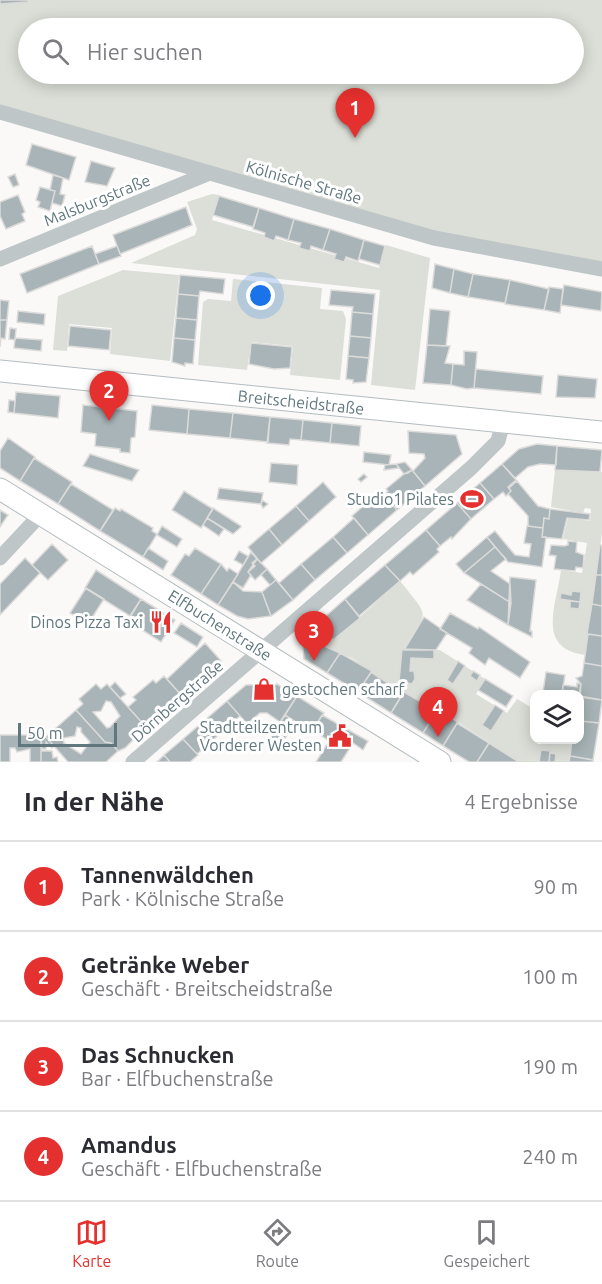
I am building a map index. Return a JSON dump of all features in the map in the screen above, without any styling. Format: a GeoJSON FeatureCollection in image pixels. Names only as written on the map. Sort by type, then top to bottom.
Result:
{"type":"FeatureCollection","features":[{"type":"Feature","properties":{"kind":"main road","name":"Breitscheidstraße"},"geometry":{"type":"LineString","coordinates":[[0,372],[602,432]]}},
{"type":"Feature","properties":{"kind":"main road","name":"Elfbuchenstraße"},"geometry":{"type":"LineString","coordinates":[[0,489],[440,762]]}},
{"type":"Feature","properties":{"kind":"street","name":"Kölnische Straße"},"geometry":{"type":"LineString","coordinates":[[0,112],[207,174],[434,238],[602,269]]}},
{"type":"Feature","properties":{"kind":"street","name":"Malsburgstraße"},"geometry":{"type":"LineString","coordinates":[[0,259],[207,174]]}},
{"type":"Feature","properties":{"kind":"street","name":"Dörnbergstraße"},"geometry":{"type":"LineString","coordinates":[[133,762],[492,449],[498,441],[503,422]]}},
{"type":"Feature","properties":{"kind":"street"},"geometry":{"type":"LineString","coordinates":[[0,558],[41,514]]}},
{"type":"Feature","properties":{"kind":"shaded area"},"geometry":{"type":"Polygon","coordinates":[[[0,0],[602,0],[602,262],[435,232],[0,107],[0,0]]]}},
{"type":"Feature","properties":{"kind":"shaded area"},"geometry":{"type":"Polygon","coordinates":[[[212,194],[219,195],[212,220],[379,268],[386,245],[430,258],[415,390],[371,385],[380,290],[131,263],[195,235],[197,229],[187,202],[212,194]]]}},
{"type":"Feature","properties":{"kind":"shaded area"},"geometry":{"type":"Polygon","coordinates":[[[123,270],[179,275],[170,361],[110,354],[112,328],[69,324],[67,351],[53,350],[58,296],[123,270]]]}},
{"type":"Feature","properties":{"kind":"shaded area"},"geometry":{"type":"Polygon","coordinates":[[[233,279],[322,288],[320,309],[343,311],[346,319],[340,380],[290,375],[293,346],[251,342],[247,370],[198,365],[203,302],[208,299],[231,301],[233,279]]]}},
{"type":"Feature","properties":{"kind":"shaded area"},"geometry":{"type":"Polygon","coordinates":[[[555,470],[602,472],[602,533],[585,655],[570,651],[560,644],[555,635],[553,611],[561,570],[582,573],[587,543],[563,539],[568,518],[590,521],[591,509],[585,508],[583,513],[551,507],[555,470]]]}},
{"type":"Feature","properties":{"kind":"shaded area"},"geometry":{"type":"Polygon","coordinates":[[[400,581],[423,615],[404,649],[440,650],[485,679],[476,694],[507,713],[517,699],[530,707],[530,744],[571,744],[569,762],[549,762],[550,751],[541,750],[539,762],[519,762],[438,709],[437,711],[381,681],[352,658],[324,646],[342,633],[400,581]]]}},
{"type":"Feature","properties":{"kind":"building"},"geometry":{"type":"Polygon","coordinates":[[[0,0],[28,0],[28,2],[0,4],[0,0]]]}},
{"type":"Feature","properties":{"kind":"building"},"geometry":{"type":"Polygon","coordinates":[[[32,144],[76,157],[69,180],[26,165],[32,144]]]}},
{"type":"Feature","properties":{"kind":"building"},"geometry":{"type":"Polygon","coordinates":[[[91,161],[115,168],[107,186],[85,182],[91,161]]]}},
{"type":"Feature","properties":{"kind":"building"},"geometry":{"type":"Polygon","coordinates":[[[15,174],[19,185],[13,187],[8,177],[15,174]]]}},
{"type":"Feature","properties":{"kind":"building"},"geometry":{"type":"Polygon","coordinates":[[[53,175],[63,178],[60,194],[65,195],[62,206],[52,203],[55,191],[50,190],[53,175]]]}},
{"type":"Feature","properties":{"kind":"building"},"geometry":{"type":"Polygon","coordinates":[[[40,187],[55,191],[50,211],[38,207],[40,202],[36,200],[40,187]]]}},
{"type":"Feature","properties":{"kind":"building"},"geometry":{"type":"Polygon","coordinates":[[[18,195],[25,212],[22,214],[25,221],[6,229],[0,216],[0,202],[18,195]]]}},
{"type":"Feature","properties":{"kind":"building"},"geometry":{"type":"Polygon","coordinates":[[[219,196],[259,208],[253,227],[213,215],[219,196]]]}},
{"type":"Feature","properties":{"kind":"building"},"geometry":{"type":"Polygon","coordinates":[[[186,207],[192,225],[120,254],[113,235],[186,207]]]}},
{"type":"Feature","properties":{"kind":"building"},"geometry":{"type":"Polygon","coordinates":[[[259,208],[294,219],[288,240],[276,236],[274,241],[264,237],[265,233],[253,229],[259,208]]]}},
{"type":"Feature","properties":{"kind":"building"},"geometry":{"type":"Polygon","coordinates":[[[294,219],[330,229],[323,250],[311,246],[310,251],[299,248],[301,243],[288,240],[294,219]]]}},
{"type":"Feature","properties":{"kind":"building"},"geometry":{"type":"Polygon","coordinates":[[[330,229],[364,240],[358,261],[346,257],[344,262],[334,259],[336,254],[323,250],[330,229]]]}},
{"type":"Feature","properties":{"kind":"building"},"geometry":{"type":"Polygon","coordinates":[[[364,240],[385,246],[380,265],[359,259],[364,240]]]}},
{"type":"Feature","properties":{"kind":"building"},"geometry":{"type":"Polygon","coordinates":[[[92,246],[99,264],[27,293],[20,274],[92,246]]]}},
{"type":"Feature","properties":{"kind":"building"},"geometry":{"type":"Polygon","coordinates":[[[117,246],[121,256],[99,264],[95,254],[117,246]]]}},
{"type":"Feature","properties":{"kind":"building"},"geometry":{"type":"Polygon","coordinates":[[[435,264],[454,269],[450,293],[432,288],[435,264]]]}},
{"type":"Feature","properties":{"kind":"building"},"geometry":{"type":"Polygon","coordinates":[[[454,269],[473,274],[468,297],[450,293],[454,269]]]}},
{"type":"Feature","properties":{"kind":"building"},"geometry":{"type":"Polygon","coordinates":[[[473,274],[510,280],[505,303],[468,297],[473,274]]]}},
{"type":"Feature","properties":{"kind":"building"},"geometry":{"type":"Polygon","coordinates":[[[180,275],[225,279],[223,294],[200,291],[199,296],[178,294],[180,275]]]}},
{"type":"Feature","properties":{"kind":"building"},"geometry":{"type":"Polygon","coordinates":[[[510,280],[549,289],[544,310],[505,304],[510,280]]]}},
{"type":"Feature","properties":{"kind":"building"},"geometry":{"type":"Polygon","coordinates":[[[564,285],[602,292],[601,311],[561,305],[564,285]]]}},
{"type":"Feature","properties":{"kind":"building"},"geometry":{"type":"Polygon","coordinates":[[[549,287],[563,289],[560,313],[544,310],[549,287]]]}},
{"type":"Feature","properties":{"kind":"building"},"geometry":{"type":"Polygon","coordinates":[[[331,290],[375,294],[373,314],[352,312],[353,307],[329,305],[331,290]]]}},
{"type":"Feature","properties":{"kind":"building"},"geometry":{"type":"Polygon","coordinates":[[[178,294],[199,296],[197,320],[176,318],[178,294]]]}},
{"type":"Feature","properties":{"kind":"building"},"geometry":{"type":"Polygon","coordinates":[[[0,300],[9,301],[7,320],[0,320],[0,300]]]}},
{"type":"Feature","properties":{"kind":"building"},"geometry":{"type":"Polygon","coordinates":[[[430,309],[450,311],[446,346],[427,345],[430,309]]]}},
{"type":"Feature","properties":{"kind":"building"},"geometry":{"type":"Polygon","coordinates":[[[18,311],[45,314],[44,325],[17,322],[18,311]]]}},
{"type":"Feature","properties":{"kind":"building"},"geometry":{"type":"Polygon","coordinates":[[[352,312],[373,314],[371,338],[350,336],[352,312]]]}},
{"type":"Feature","properties":{"kind":"building"},"geometry":{"type":"Polygon","coordinates":[[[176,318],[197,320],[195,340],[174,338],[176,318]]]}},
{"type":"Feature","properties":{"kind":"building"},"geometry":{"type":"Polygon","coordinates":[[[0,320],[7,320],[5,339],[1,338],[0,347],[0,320]]]}},
{"type":"Feature","properties":{"kind":"building"},"geometry":{"type":"Polygon","coordinates":[[[70,326],[111,330],[109,350],[68,346],[70,326]]]}},
{"type":"Feature","properties":{"kind":"building"},"geometry":{"type":"Polygon","coordinates":[[[10,328],[16,329],[15,340],[9,339],[10,328]]]}},
{"type":"Feature","properties":{"kind":"building"},"geometry":{"type":"Polygon","coordinates":[[[350,336],[371,338],[369,358],[348,356],[350,336]]]}},
{"type":"Feature","properties":{"kind":"building"},"geometry":{"type":"Polygon","coordinates":[[[15,338],[42,340],[41,351],[14,348],[15,338]]]}},
{"type":"Feature","properties":{"kind":"building"},"geometry":{"type":"Polygon","coordinates":[[[174,338],[195,340],[193,364],[185,363],[185,366],[172,362],[174,338]]]}},
{"type":"Feature","properties":{"kind":"building"},"geometry":{"type":"Polygon","coordinates":[[[251,343],[292,347],[290,368],[274,369],[249,364],[251,343]]]}},
{"type":"Feature","properties":{"kind":"building"},"geometry":{"type":"Polygon","coordinates":[[[427,345],[450,346],[445,363],[453,364],[451,385],[423,383],[427,345]]]}},
{"type":"Feature","properties":{"kind":"building"},"geometry":{"type":"Polygon","coordinates":[[[464,351],[477,352],[474,388],[467,389],[451,385],[453,364],[464,365],[464,351]]]}},
{"type":"Feature","properties":{"kind":"building"},"geometry":{"type":"Polygon","coordinates":[[[348,356],[369,358],[366,382],[353,383],[353,380],[346,379],[348,356]]]}},
{"type":"Feature","properties":{"kind":"building"},"geometry":{"type":"Polygon","coordinates":[[[476,369],[543,376],[541,394],[474,388],[476,369]]]}},
{"type":"Feature","properties":{"kind":"building"},"geometry":{"type":"Polygon","coordinates":[[[558,375],[597,379],[595,398],[556,397],[558,375]]]}},
{"type":"Feature","properties":{"kind":"building"},"geometry":{"type":"Polygon","coordinates":[[[16,392],[60,396],[58,418],[14,413],[16,392]]]}},
{"type":"Feature","properties":{"kind":"building"},"geometry":{"type":"Polygon","coordinates":[[[9,400],[15,401],[14,413],[8,412],[9,400]]]}},
{"type":"Feature","properties":{"kind":"building"},"geometry":{"type":"Polygon","coordinates":[[[83,405],[137,411],[135,437],[131,438],[130,453],[120,452],[120,449],[95,446],[96,434],[81,432],[83,405]]]}},
{"type":"Feature","properties":{"kind":"building"},"geometry":{"type":"Polygon","coordinates":[[[152,405],[189,409],[187,434],[149,430],[152,405]]]}},
{"type":"Feature","properties":{"kind":"building"},"geometry":{"type":"Polygon","coordinates":[[[189,409],[233,413],[230,438],[187,434],[189,409]]]}},
{"type":"Feature","properties":{"kind":"building"},"geometry":{"type":"Polygon","coordinates":[[[233,413],[270,417],[268,442],[230,438],[233,413]]]}},
{"type":"Feature","properties":{"kind":"building"},"geometry":{"type":"Polygon","coordinates":[[[270,417],[303,420],[301,440],[290,439],[289,445],[267,443],[270,417]]]}},
{"type":"Feature","properties":{"kind":"building"},"geometry":{"type":"Polygon","coordinates":[[[303,420],[332,423],[330,443],[301,440],[303,420]]]}},
{"type":"Feature","properties":{"kind":"building"},"geometry":{"type":"Polygon","coordinates":[[[332,423],[361,426],[359,446],[330,443],[332,423]]]}},
{"type":"Feature","properties":{"kind":"building"},"geometry":{"type":"Polygon","coordinates":[[[408,431],[456,435],[462,454],[425,486],[413,471],[425,458],[424,454],[409,453],[408,431]]]}},
{"type":"Feature","properties":{"kind":"building"},"geometry":{"type":"Polygon","coordinates":[[[8,438],[35,457],[20,481],[0,468],[0,451],[8,438]]]}},
{"type":"Feature","properties":{"kind":"building"},"geometry":{"type":"Polygon","coordinates":[[[537,444],[557,446],[556,465],[540,464],[528,467],[515,478],[502,464],[519,449],[537,444]]]}},
{"type":"Feature","properties":{"kind":"building"},"geometry":{"type":"Polygon","coordinates":[[[557,446],[602,450],[600,472],[555,470],[557,446]]]}},
{"type":"Feature","properties":{"kind":"building"},"geometry":{"type":"Polygon","coordinates":[[[364,452],[391,455],[389,465],[363,462],[364,452]]]}},
{"type":"Feature","properties":{"kind":"building"},"geometry":{"type":"Polygon","coordinates":[[[90,454],[139,470],[132,481],[83,466],[90,454]]]}},
{"type":"Feature","properties":{"kind":"building"},"geometry":{"type":"Polygon","coordinates":[[[34,458],[72,482],[58,504],[20,481],[34,458]]]}},
{"type":"Feature","properties":{"kind":"building"},"geometry":{"type":"Polygon","coordinates":[[[405,462],[412,470],[404,474],[396,464],[405,462]]]}},
{"type":"Feature","properties":{"kind":"building"},"geometry":{"type":"Polygon","coordinates":[[[271,463],[298,465],[297,485],[269,482],[271,463]]]}},
{"type":"Feature","properties":{"kind":"building"},"geometry":{"type":"Polygon","coordinates":[[[396,464],[399,468],[384,470],[385,465],[396,464]]]}},
{"type":"Feature","properties":{"kind":"building"},"geometry":{"type":"Polygon","coordinates":[[[502,464],[516,480],[508,487],[511,491],[506,496],[503,492],[494,499],[480,483],[502,464]]]}},
{"type":"Feature","properties":{"kind":"building"},"geometry":{"type":"Polygon","coordinates":[[[412,470],[425,486],[397,510],[384,495],[388,491],[386,489],[412,470]]]}},
{"type":"Feature","properties":{"kind":"building"},"geometry":{"type":"Polygon","coordinates":[[[364,474],[367,477],[361,482],[358,479],[364,474]]]}},
{"type":"Feature","properties":{"kind":"building"},"geometry":{"type":"Polygon","coordinates":[[[517,481],[538,506],[550,509],[549,519],[544,518],[543,528],[528,526],[528,516],[508,494],[511,491],[509,488],[517,481]]]}},
{"type":"Feature","properties":{"kind":"building"},"geometry":{"type":"Polygon","coordinates":[[[323,482],[336,497],[309,521],[296,506],[323,482]]]}},
{"type":"Feature","properties":{"kind":"building"},"geometry":{"type":"Polygon","coordinates":[[[480,483],[494,499],[471,519],[457,503],[480,483]]]}},
{"type":"Feature","properties":{"kind":"building"},"geometry":{"type":"Polygon","coordinates":[[[71,484],[113,510],[100,531],[58,504],[71,484]]]}},
{"type":"Feature","properties":{"kind":"building"},"geometry":{"type":"Polygon","coordinates":[[[219,488],[263,493],[261,504],[217,499],[219,488]]]}},
{"type":"Feature","properties":{"kind":"building"},"geometry":{"type":"Polygon","coordinates":[[[184,491],[213,509],[201,528],[172,510],[184,491]]]}},
{"type":"Feature","properties":{"kind":"building"},"geometry":{"type":"Polygon","coordinates":[[[380,491],[397,510],[368,535],[352,516],[380,491]]]}},
{"type":"Feature","properties":{"kind":"building"},"geometry":{"type":"Polygon","coordinates":[[[262,500],[268,504],[263,508],[261,504],[262,500]]]}},
{"type":"Feature","properties":{"kind":"building"},"geometry":{"type":"Polygon","coordinates":[[[457,503],[471,519],[452,539],[451,537],[440,546],[426,530],[457,503]]]}},
{"type":"Feature","properties":{"kind":"building"},"geometry":{"type":"Polygon","coordinates":[[[296,506],[309,521],[282,545],[269,529],[296,506]]]}},
{"type":"Feature","properties":{"kind":"building"},"geometry":{"type":"Polygon","coordinates":[[[115,508],[120,511],[121,509],[153,528],[152,531],[157,534],[143,557],[100,531],[115,508]]]}},
{"type":"Feature","properties":{"kind":"building"},"geometry":{"type":"Polygon","coordinates":[[[213,508],[241,527],[233,534],[207,518],[213,508]]]}},
{"type":"Feature","properties":{"kind":"building"},"geometry":{"type":"Polygon","coordinates":[[[550,509],[590,514],[589,520],[567,518],[562,539],[542,537],[544,518],[549,519],[550,509]]]}},
{"type":"Feature","properties":{"kind":"building"},"geometry":{"type":"Polygon","coordinates":[[[0,510],[8,515],[0,527],[0,510]]]}},
{"type":"Feature","properties":{"kind":"building"},"geometry":{"type":"Polygon","coordinates":[[[207,518],[224,529],[219,536],[203,525],[207,518]]]}},
{"type":"Feature","properties":{"kind":"building"},"geometry":{"type":"Polygon","coordinates":[[[354,518],[368,535],[347,553],[333,537],[354,518]]]}},
{"type":"Feature","properties":{"kind":"building"},"geometry":{"type":"Polygon","coordinates":[[[162,526],[182,539],[177,547],[157,535],[162,526]]]}},
{"type":"Feature","properties":{"kind":"building"},"geometry":{"type":"Polygon","coordinates":[[[527,526],[543,528],[542,537],[546,537],[542,567],[508,562],[487,537],[495,531],[515,555],[529,557],[531,544],[524,543],[527,526]]]}},
{"type":"Feature","properties":{"kind":"building"},"geometry":{"type":"Polygon","coordinates":[[[269,529],[282,545],[261,563],[248,547],[269,529]]]}},
{"type":"Feature","properties":{"kind":"building"},"geometry":{"type":"Polygon","coordinates":[[[426,530],[440,546],[437,549],[439,552],[413,575],[410,572],[400,581],[385,565],[426,530]]]}},
{"type":"Feature","properties":{"kind":"building"},"geometry":{"type":"Polygon","coordinates":[[[333,537],[347,553],[315,580],[301,564],[333,537]]]}},
{"type":"Feature","properties":{"kind":"building"},"geometry":{"type":"Polygon","coordinates":[[[487,537],[495,547],[464,573],[456,564],[487,537]]]}},
{"type":"Feature","properties":{"kind":"building"},"geometry":{"type":"Polygon","coordinates":[[[568,541],[577,542],[576,552],[584,555],[583,568],[576,567],[575,571],[554,569],[556,556],[549,555],[551,545],[564,546],[568,545],[568,541]]]}},
{"type":"Feature","properties":{"kind":"building"},"geometry":{"type":"Polygon","coordinates":[[[52,544],[68,560],[48,580],[32,565],[52,544]]]}},
{"type":"Feature","properties":{"kind":"building"},"geometry":{"type":"Polygon","coordinates":[[[600,545],[602,545],[602,575],[596,575],[600,545]]]}},
{"type":"Feature","properties":{"kind":"building"},"geometry":{"type":"Polygon","coordinates":[[[495,547],[506,559],[491,571],[510,584],[511,603],[464,573],[495,547]]]}},
{"type":"Feature","properties":{"kind":"building"},"geometry":{"type":"Polygon","coordinates":[[[148,548],[168,561],[163,570],[143,557],[148,548]]]}},
{"type":"Feature","properties":{"kind":"building"},"geometry":{"type":"Polygon","coordinates":[[[195,548],[221,564],[201,594],[171,575],[185,554],[189,556],[195,548]]]}},
{"type":"Feature","properties":{"kind":"building"},"geometry":{"type":"Polygon","coordinates":[[[239,551],[248,556],[243,565],[234,560],[239,551]]]}},
{"type":"Feature","properties":{"kind":"building"},"geometry":{"type":"Polygon","coordinates":[[[251,552],[257,559],[252,563],[255,566],[248,572],[251,575],[243,588],[233,582],[251,552]]]}},
{"type":"Feature","properties":{"kind":"building"},"geometry":{"type":"Polygon","coordinates":[[[25,558],[40,573],[0,615],[0,584],[25,558]]]}},
{"type":"Feature","properties":{"kind":"building"},"geometry":{"type":"Polygon","coordinates":[[[257,559],[267,569],[255,580],[248,572],[257,559]]]}},
{"type":"Feature","properties":{"kind":"building"},"geometry":{"type":"Polygon","coordinates":[[[221,564],[227,571],[229,568],[238,574],[218,605],[201,594],[221,564]]]}},
{"type":"Feature","properties":{"kind":"building"},"geometry":{"type":"Polygon","coordinates":[[[301,564],[315,580],[293,600],[279,583],[301,564]]]}},
{"type":"Feature","properties":{"kind":"building"},"geometry":{"type":"Polygon","coordinates":[[[385,565],[400,581],[359,616],[345,599],[385,565]]]}},
{"type":"Feature","properties":{"kind":"building"},"geometry":{"type":"Polygon","coordinates":[[[267,569],[276,580],[270,585],[261,575],[267,569]]]}},
{"type":"Feature","properties":{"kind":"building"},"geometry":{"type":"Polygon","coordinates":[[[96,570],[141,599],[130,616],[85,588],[96,570]]]}},
{"type":"Feature","properties":{"kind":"building"},"geometry":{"type":"Polygon","coordinates":[[[596,575],[602,575],[602,606],[592,604],[596,575]]]}},
{"type":"Feature","properties":{"kind":"building"},"geometry":{"type":"Polygon","coordinates":[[[510,577],[536,580],[530,631],[532,631],[532,637],[508,625],[510,577]]]}},
{"type":"Feature","properties":{"kind":"building"},"geometry":{"type":"Polygon","coordinates":[[[276,580],[293,600],[271,616],[262,592],[276,580]]]}},
{"type":"Feature","properties":{"kind":"building"},"geometry":{"type":"Polygon","coordinates":[[[233,582],[243,591],[262,592],[271,616],[248,619],[237,616],[218,605],[233,582]]]}},
{"type":"Feature","properties":{"kind":"building"},"geometry":{"type":"Polygon","coordinates":[[[481,584],[511,603],[508,625],[467,600],[481,584]]]}},
{"type":"Feature","properties":{"kind":"building"},"geometry":{"type":"Polygon","coordinates":[[[86,588],[104,599],[88,624],[70,613],[86,588]]]}},
{"type":"Feature","properties":{"kind":"building"},"geometry":{"type":"Polygon","coordinates":[[[572,591],[581,592],[580,602],[560,599],[561,593],[571,595],[572,591]]]}},
{"type":"Feature","properties":{"kind":"building"},"geometry":{"type":"Polygon","coordinates":[[[141,599],[175,620],[161,642],[128,621],[141,599]]]}},
{"type":"Feature","properties":{"kind":"building"},"geometry":{"type":"Polygon","coordinates":[[[345,599],[360,618],[333,640],[318,623],[345,599]]]}},
{"type":"Feature","properties":{"kind":"building"},"geometry":{"type":"Polygon","coordinates":[[[570,601],[580,602],[579,609],[570,608],[570,601]]]}},
{"type":"Feature","properties":{"kind":"building"},"geometry":{"type":"Polygon","coordinates":[[[592,604],[602,606],[602,636],[587,634],[592,604]]]}},
{"type":"Feature","properties":{"kind":"building"},"geometry":{"type":"Polygon","coordinates":[[[450,613],[478,629],[479,627],[530,662],[520,678],[489,658],[485,665],[469,653],[472,648],[440,629],[450,613]]]}},
{"type":"Feature","properties":{"kind":"building"},"geometry":{"type":"Polygon","coordinates":[[[424,617],[447,633],[436,650],[404,650],[424,617]]]}},
{"type":"Feature","properties":{"kind":"building"},"geometry":{"type":"Polygon","coordinates":[[[181,623],[203,637],[197,647],[174,633],[181,623]]]}},
{"type":"Feature","properties":{"kind":"building"},"geometry":{"type":"Polygon","coordinates":[[[318,623],[332,639],[324,646],[340,653],[327,673],[304,659],[302,636],[318,623]]]}},
{"type":"Feature","properties":{"kind":"building"},"geometry":{"type":"Polygon","coordinates":[[[588,634],[602,636],[602,666],[584,663],[588,634]]]}},
{"type":"Feature","properties":{"kind":"building"},"geometry":{"type":"Polygon","coordinates":[[[205,643],[222,662],[182,696],[167,679],[205,643]]]}},
{"type":"Feature","properties":{"kind":"building"},"geometry":{"type":"Polygon","coordinates":[[[402,649],[434,650],[434,659],[411,658],[410,671],[414,671],[415,679],[412,684],[399,681],[402,649]]]}},
{"type":"Feature","properties":{"kind":"building"},"geometry":{"type":"Polygon","coordinates":[[[340,653],[372,671],[358,692],[327,673],[340,653]]]}},
{"type":"Feature","properties":{"kind":"building"},"geometry":{"type":"Polygon","coordinates":[[[458,661],[465,666],[453,684],[447,680],[458,661]]]}},
{"type":"Feature","properties":{"kind":"building"},"geometry":{"type":"Polygon","coordinates":[[[584,663],[602,666],[602,700],[584,698],[584,690],[581,690],[581,684],[576,678],[582,676],[584,663]]]}},
{"type":"Feature","properties":{"kind":"building"},"geometry":{"type":"Polygon","coordinates":[[[473,671],[480,675],[477,681],[470,676],[473,671]]]}},
{"type":"Feature","properties":{"kind":"building"},"geometry":{"type":"Polygon","coordinates":[[[371,672],[403,693],[391,713],[358,692],[371,672]]]}},
{"type":"Feature","properties":{"kind":"building"},"geometry":{"type":"Polygon","coordinates":[[[546,672],[565,675],[563,690],[543,690],[546,672]]]}},
{"type":"Feature","properties":{"kind":"building"},"geometry":{"type":"Polygon","coordinates":[[[164,676],[182,696],[146,727],[128,707],[136,700],[133,697],[153,680],[156,683],[164,676]]]}},
{"type":"Feature","properties":{"kind":"building"},"geometry":{"type":"Polygon","coordinates":[[[485,679],[513,696],[506,707],[478,690],[485,679]]]}},
{"type":"Feature","properties":{"kind":"building"},"geometry":{"type":"Polygon","coordinates":[[[115,682],[126,694],[120,698],[110,687],[115,682]]]}},
{"type":"Feature","properties":{"kind":"building"},"geometry":{"type":"Polygon","coordinates":[[[577,683],[581,684],[580,690],[562,690],[563,685],[577,687],[577,683]]]}},
{"type":"Feature","properties":{"kind":"building"},"geometry":{"type":"Polygon","coordinates":[[[96,684],[101,689],[107,684],[146,727],[125,748],[118,751],[111,743],[105,742],[76,710],[83,704],[79,699],[96,684]],[[106,701],[101,711],[93,712],[107,728],[120,716],[111,702],[106,701]]]}},
{"type":"Feature","properties":{"kind":"building"},"geometry":{"type":"Polygon","coordinates":[[[277,684],[297,696],[280,722],[267,713],[260,713],[247,724],[227,701],[246,685],[277,684]]]}},
{"type":"Feature","properties":{"kind":"building"},"geometry":{"type":"Polygon","coordinates":[[[404,692],[437,711],[423,733],[391,713],[404,692]]]}},
{"type":"Feature","properties":{"kind":"building"},"geometry":{"type":"Polygon","coordinates":[[[297,696],[324,713],[311,732],[285,715],[297,696]]]}},
{"type":"Feature","properties":{"kind":"building"},"geometry":{"type":"Polygon","coordinates":[[[584,697],[602,700],[599,723],[584,721],[584,697]]]}},
{"type":"Feature","properties":{"kind":"building"},"geometry":{"type":"Polygon","coordinates":[[[227,701],[240,716],[197,754],[183,739],[227,701]]]}},
{"type":"Feature","properties":{"kind":"building"},"geometry":{"type":"Polygon","coordinates":[[[495,705],[504,711],[491,731],[482,725],[495,705]]]}},
{"type":"Feature","properties":{"kind":"building"},"geometry":{"type":"Polygon","coordinates":[[[438,709],[458,722],[443,746],[423,733],[438,709]]]}},
{"type":"Feature","properties":{"kind":"building"},"geometry":{"type":"Polygon","coordinates":[[[76,710],[105,742],[111,743],[118,751],[106,762],[68,762],[46,737],[76,710]],[[77,727],[75,736],[63,738],[64,743],[81,754],[90,742],[81,732],[81,728],[77,727]]]}},
{"type":"Feature","properties":{"kind":"building"},"geometry":{"type":"Polygon","coordinates":[[[285,715],[295,722],[277,752],[266,745],[285,715]]]}},
{"type":"Feature","properties":{"kind":"building","name":"Stadtteilzentrum Vorderer Westen"},"geometry":{"type":"Polygon","coordinates":[[[322,715],[368,741],[363,750],[353,743],[341,762],[316,762],[329,741],[313,730],[322,715]]]}},
{"type":"Feature","properties":{"kind":"building"},"geometry":{"type":"Polygon","coordinates":[[[584,721],[599,723],[593,760],[570,756],[572,744],[584,744],[584,721]]]}},
{"type":"Feature","properties":{"kind":"building"},"geometry":{"type":"Polygon","coordinates":[[[457,723],[489,743],[477,762],[469,762],[443,746],[457,723]]]}},
{"type":"Feature","properties":{"kind":"building"},"geometry":{"type":"Polygon","coordinates":[[[0,735],[41,735],[41,762],[30,762],[30,749],[17,752],[15,748],[10,748],[10,762],[0,762],[0,735]]]}},
{"type":"Feature","properties":{"kind":"building"},"geometry":{"type":"Polygon","coordinates":[[[41,737],[46,737],[54,746],[52,748],[46,742],[46,749],[42,749],[41,737]]]}},
{"type":"Feature","properties":{"kind":"building"},"geometry":{"type":"Polygon","coordinates":[[[183,739],[198,755],[190,762],[170,762],[164,755],[183,739]]]}},
{"type":"Feature","properties":{"kind":"building"},"geometry":{"type":"Polygon","coordinates":[[[489,743],[519,762],[477,762],[489,743]]]}},
{"type":"Feature","properties":{"kind":"building"},"geometry":{"type":"Polygon","coordinates":[[[541,750],[550,751],[549,762],[539,762],[541,750]]]}},
{"type":"Feature","properties":{"kind":"building"},"geometry":{"type":"Polygon","coordinates":[[[41,751],[52,751],[53,758],[57,757],[58,762],[41,762],[41,751]]]}},
{"type":"Feature","properties":{"kind":"building"},"geometry":{"type":"Polygon","coordinates":[[[550,753],[556,754],[555,762],[549,762],[550,753]]]}},
{"type":"Feature","properties":{"kind":"building"},"geometry":{"type":"Polygon","coordinates":[[[164,755],[170,762],[157,762],[164,755]]]}},
{"type":"Feature","properties":{"kind":"building"},"geometry":{"type":"Polygon","coordinates":[[[570,756],[593,760],[593,762],[569,762],[570,756]]]}},
{"type":"Feature","properties":{"kind":"place","name":"Tannenwäldchen"},"geometry":{"type":"Point","coordinates":[355,138]}},
{"type":"Feature","properties":{"kind":"place","name":"Getränke Weber"},"geometry":{"type":"Point","coordinates":[109,421]}},
{"type":"Feature","properties":{"kind":"place","name":"Studio1 Pilates"},"geometry":{"type":"Point","coordinates":[472,499]}},
{"type":"Feature","properties":{"kind":"place","name":"Dinos Pizza Taxi"},"geometry":{"type":"Point","coordinates":[161,622]}},
{"type":"Feature","properties":{"kind":"place","name":"Das Schnucken"},"geometry":{"type":"Point","coordinates":[314,661]}},
{"type":"Feature","properties":{"kind":"place","name":"gestochen scharf"},"geometry":{"type":"Point","coordinates":[264,689]}},
{"type":"Feature","properties":{"kind":"place","name":"Stadtteilzentrum Vorderer Westen"},"geometry":{"type":"Point","coordinates":[340,736]}},
{"type":"Feature","properties":{"kind":"place","name":"Amandus"},"geometry":{"type":"Point","coordinates":[438,737]}}]}
